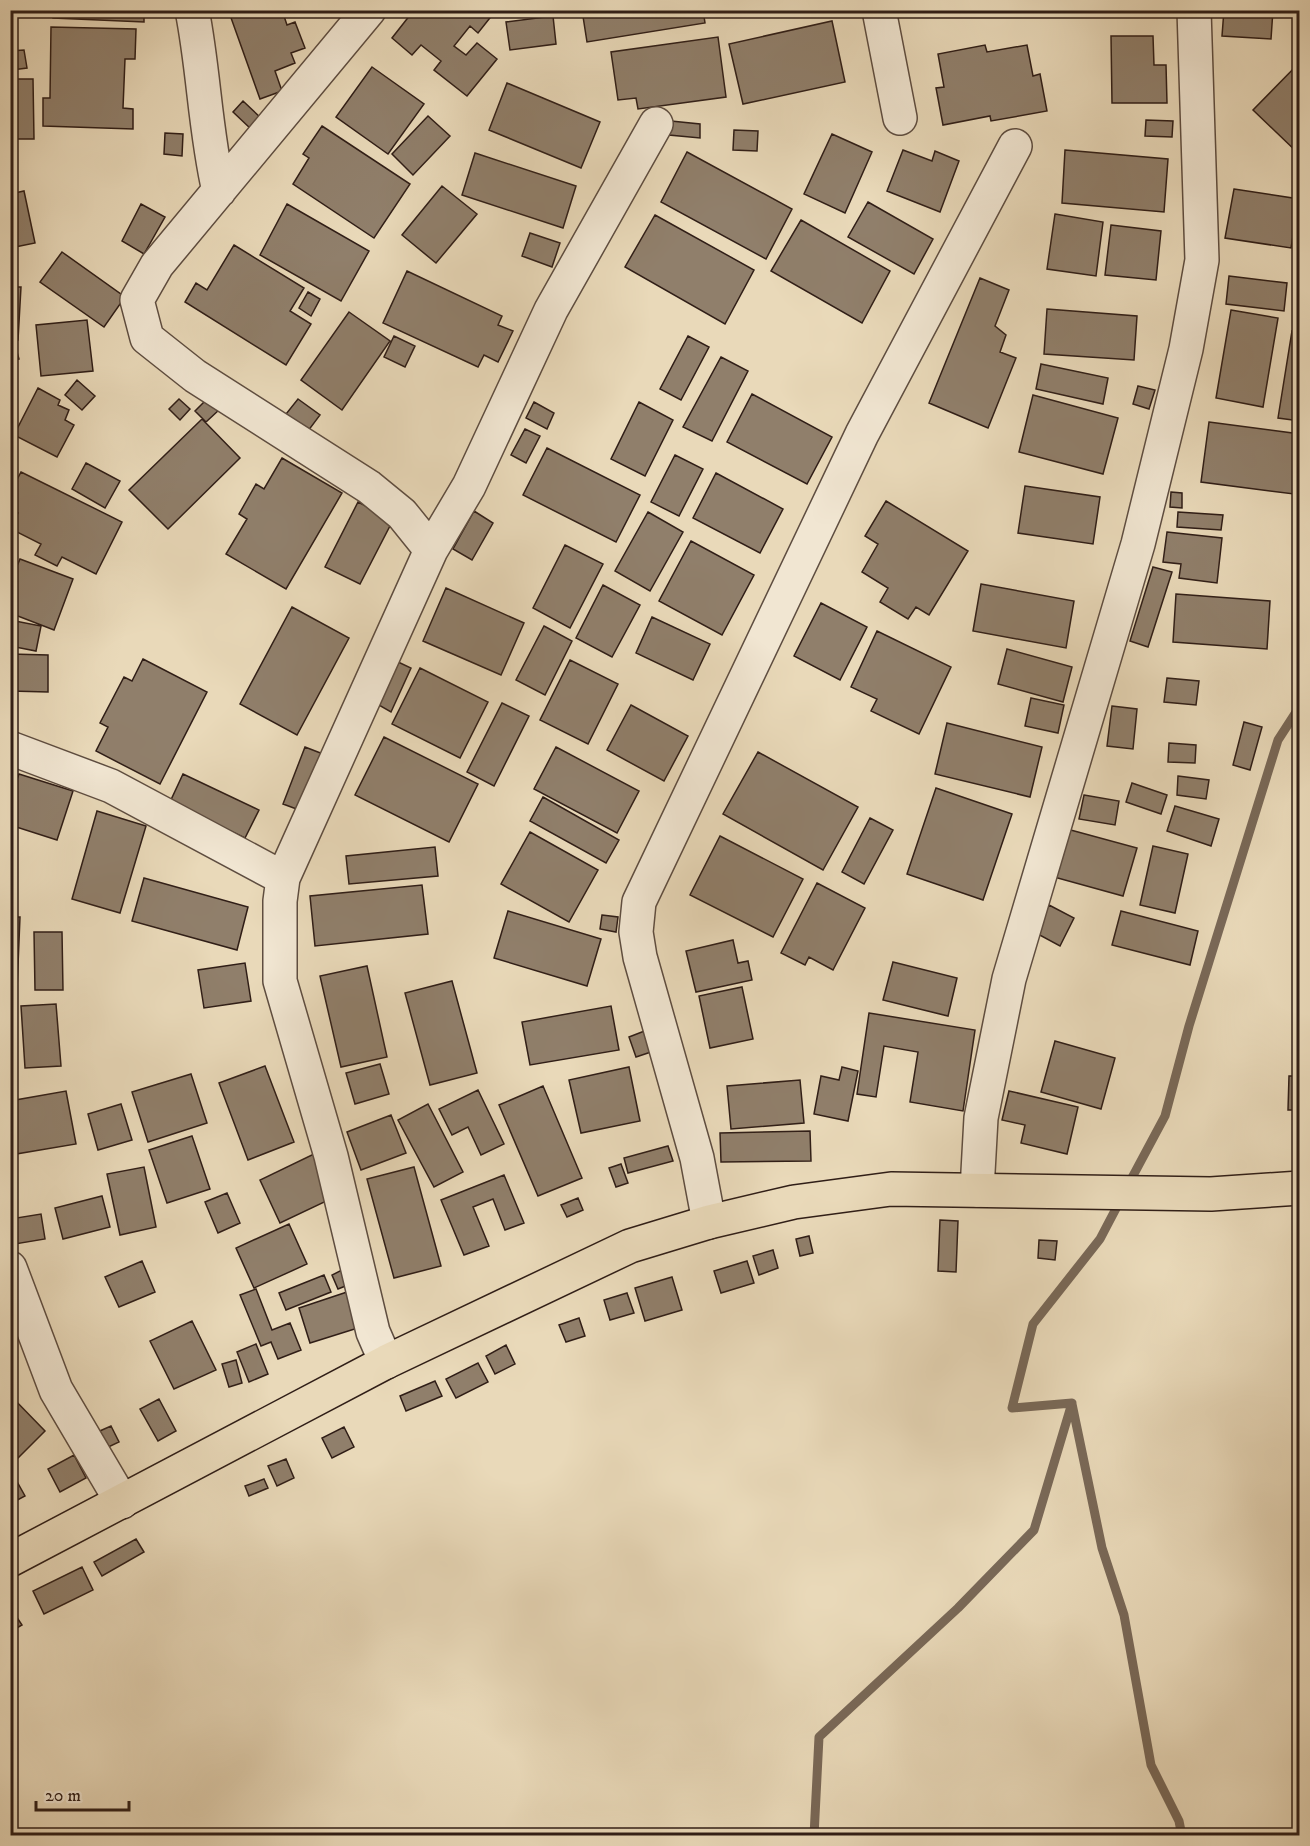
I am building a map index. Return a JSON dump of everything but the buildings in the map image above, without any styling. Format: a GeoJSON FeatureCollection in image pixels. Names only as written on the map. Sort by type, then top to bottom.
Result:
{"type":"FeatureCollection","features":[{"type":"Feature","properties":{"kind":"main road"},"geometry":{"type":"LineString","coordinates":[[10,1560],[386,1362],[630,1246],[709,1222],[794,1202],[891,1189],[1211,1194],[1299,1188]]}},
{"type":"Feature","properties":{"kind":"street"},"geometry":{"type":"LineString","coordinates":[[192,10],[199,46],[210,154],[219,191]]}},
{"type":"Feature","properties":{"kind":"street"},"geometry":{"type":"LineString","coordinates":[[369,10],[156,266],[137,300],[147,338],[195,376],[369,487],[402,514],[431,550]]}},
{"type":"Feature","properties":{"kind":"street"},"geometry":{"type":"LineString","coordinates":[[879,10],[900,118]]}},
{"type":"Feature","properties":{"kind":"street"},"geometry":{"type":"LineString","coordinates":[[976,1190],[981,1118],[1009,979],[1138,544],[1186,348],[1202,260],[1194,10]]}},
{"type":"Feature","properties":{"kind":"street"},"geometry":{"type":"LineString","coordinates":[[386,1362],[373,1332],[331,1156],[280,981],[280,901],[284,878],[431,550],[469,486],[551,310],[656,124]]}},
{"type":"Feature","properties":{"kind":"street"},"geometry":{"type":"LineString","coordinates":[[709,1222],[697,1158],[640,957],[636,932],[639,902],[862,435],[1015,146]]}},
{"type":"Feature","properties":{"kind":"street"},"geometry":{"type":"LineString","coordinates":[[10,748],[111,786],[284,878]]}},
{"type":"Feature","properties":{"kind":"street"},"geometry":{"type":"LineString","coordinates":[[10,1268],[56,1390],[122,1502]]}},
{"type":"Feature","properties":{"kind":"waterway"},"geometry":{"type":"LineString","coordinates":[[1127,1187],[1165,1116],[1189,1026],[1278,740],[1300,706]]}},
{"type":"Feature","properties":{"kind":"waterway"},"geometry":{"type":"LineString","coordinates":[[814,1836],[819,1737],[958,1608],[1034,1530],[1072,1403],[1012,1408],[1033,1324],[1100,1239],[1121,1199]]}},
{"type":"Feature","properties":{"kind":"waterway"},"geometry":{"type":"LineString","coordinates":[[1072,1404],[1102,1548],[1124,1615],[1151,1765],[1179,1821],[1182,1836]]}}]}
